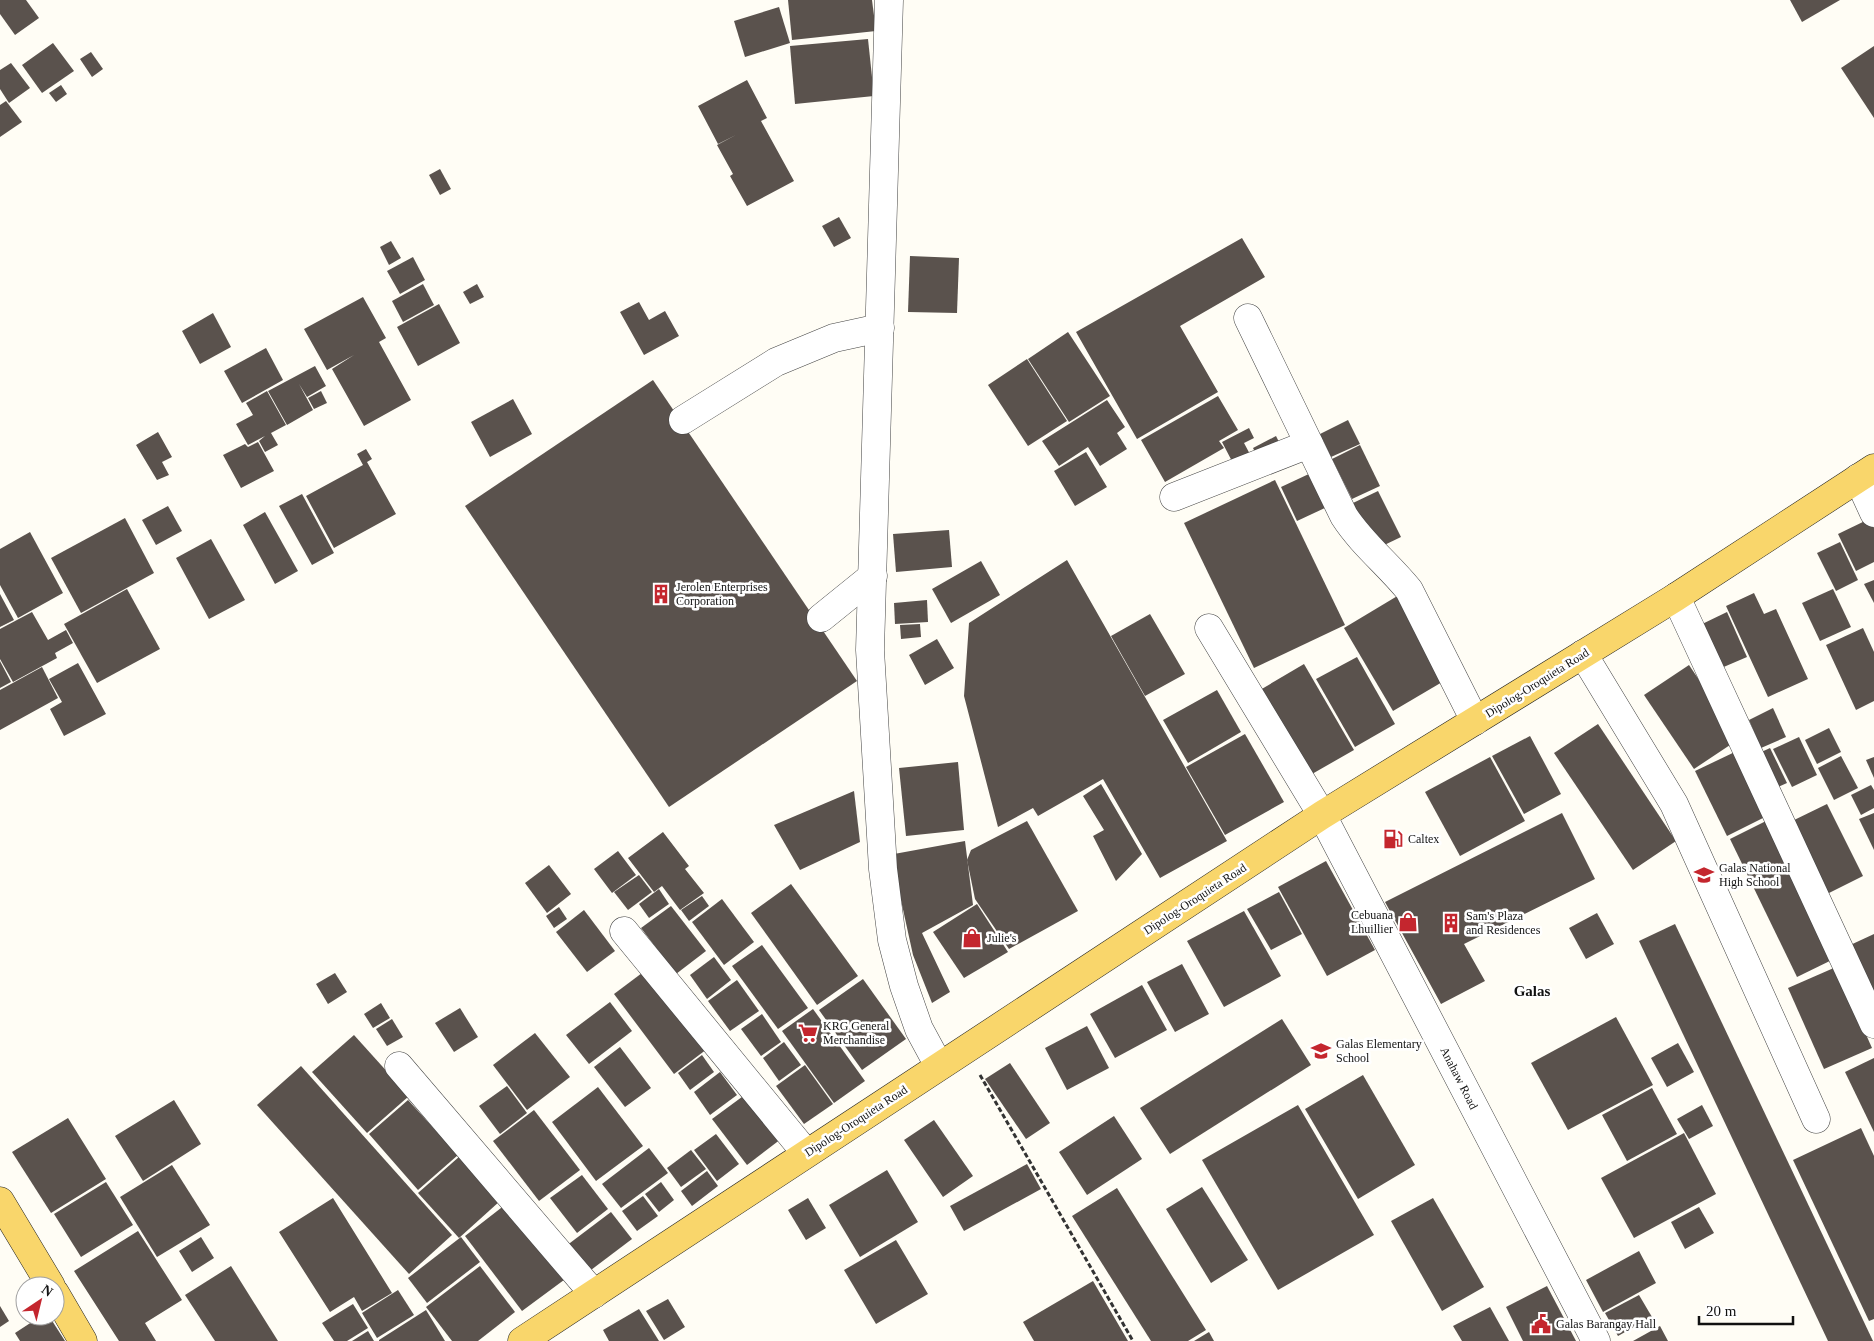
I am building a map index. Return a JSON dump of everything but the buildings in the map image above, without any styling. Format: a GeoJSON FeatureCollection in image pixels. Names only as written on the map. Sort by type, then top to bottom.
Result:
{"type":"FeatureCollection","features":[{"type":"Feature","properties":{"kind":"main road","name":"Dipolog-Oroquieta Road"},"geometry":{"type":"LineString","coordinates":[[522,1341],[1322,815],[1676,597],[1866,473]]}},
{"type":"Feature","properties":{"kind":"main road"},"geometry":{"type":"LineString","coordinates":[[0,1201],[45,1276]]}},
{"type":"Feature","properties":{"kind":"main road"},"geometry":{"type":"LineString","coordinates":[[65,1310],[83,1341]]}},
{"type":"Feature","properties":{"kind":"street"},"geometry":{"type":"LineString","coordinates":[[889,0],[870,650],[883,869],[892,940],[904,986],[919,1029],[939,1066]]}},
{"type":"Feature","properties":{"kind":"street"},"geometry":{"type":"LineString","coordinates":[[1248,318],[1344,516],[1356,534],[1394,571],[1409,590],[1475,721]]}},
{"type":"Feature","properties":{"kind":"street"},"geometry":{"type":"LineString","coordinates":[[683,420],[776,362],[834,338],[880,328]]}},
{"type":"Feature","properties":{"kind":"street"},"geometry":{"type":"LineString","coordinates":[[1174,497],[1309,444]]}},
{"type":"Feature","properties":{"kind":"street"},"geometry":{"type":"LineString","coordinates":[[1866,473],[1874,513]]}},
{"type":"Feature","properties":{"kind":"street"},"geometry":{"type":"LineString","coordinates":[[821,618],[873,576]]}},
{"type":"Feature","properties":{"kind":"street"},"geometry":{"type":"LineString","coordinates":[[1676,597],[1874,1024]]}},
{"type":"Feature","properties":{"kind":"street","name":"Anahaw Road"},"geometry":{"type":"LineString","coordinates":[[1209,628],[1322,815],[1596,1341]]}},
{"type":"Feature","properties":{"kind":"street"},"geometry":{"type":"LineString","coordinates":[[1583,654],[1674,804],[1816,1119]]}},
{"type":"Feature","properties":{"kind":"street"},"geometry":{"type":"LineString","coordinates":[[624,931],[806,1153]]}},
{"type":"Feature","properties":{"kind":"street"},"geometry":{"type":"LineString","coordinates":[[399,1066],[594,1294]]}},
{"type":"Feature","properties":{"kind":"path"},"geometry":{"type":"LineString","coordinates":[[964,1050],[1004,1114],[1133,1341]]}},
{"type":"Feature","properties":{"kind":"place","name":"Jerolen Enterprises Corporation"},"geometry":{"type":"Point","coordinates":[661,594]}},
{"type":"Feature","properties":{"kind":"place","name":"Caltex"},"geometry":{"type":"Point","coordinates":[1393,839]}},
{"type":"Feature","properties":{"kind":"place","name":"Galas National High School"},"geometry":{"type":"Point","coordinates":[1704,875]}},
{"type":"Feature","properties":{"kind":"place","name":"Cebuana Lhuillier"},"geometry":{"type":"Point","coordinates":[1408,922]}},
{"type":"Feature","properties":{"kind":"place","name":"Sam's Plaza and Residences"},"geometry":{"type":"Point","coordinates":[1451,923]}},
{"type":"Feature","properties":{"kind":"place","name":"Julie's"},"geometry":{"type":"Point","coordinates":[972,938]}},
{"type":"Feature","properties":{"kind":"place","name":"KRG General Merchandise"},"geometry":{"type":"Point","coordinates":[808,1033]}},
{"type":"Feature","properties":{"kind":"place","name":"Galas Elementary School"},"geometry":{"type":"Point","coordinates":[1321,1051]}},
{"type":"Feature","properties":{"kind":"place","name":"Galas Barangay Hall"},"geometry":{"type":"Point","coordinates":[1541,1324]}},
{"type":"Feature","properties":{"kind":"district","name":"Galas"},"geometry":{"type":"Point","coordinates":[1532,991]}}]}
